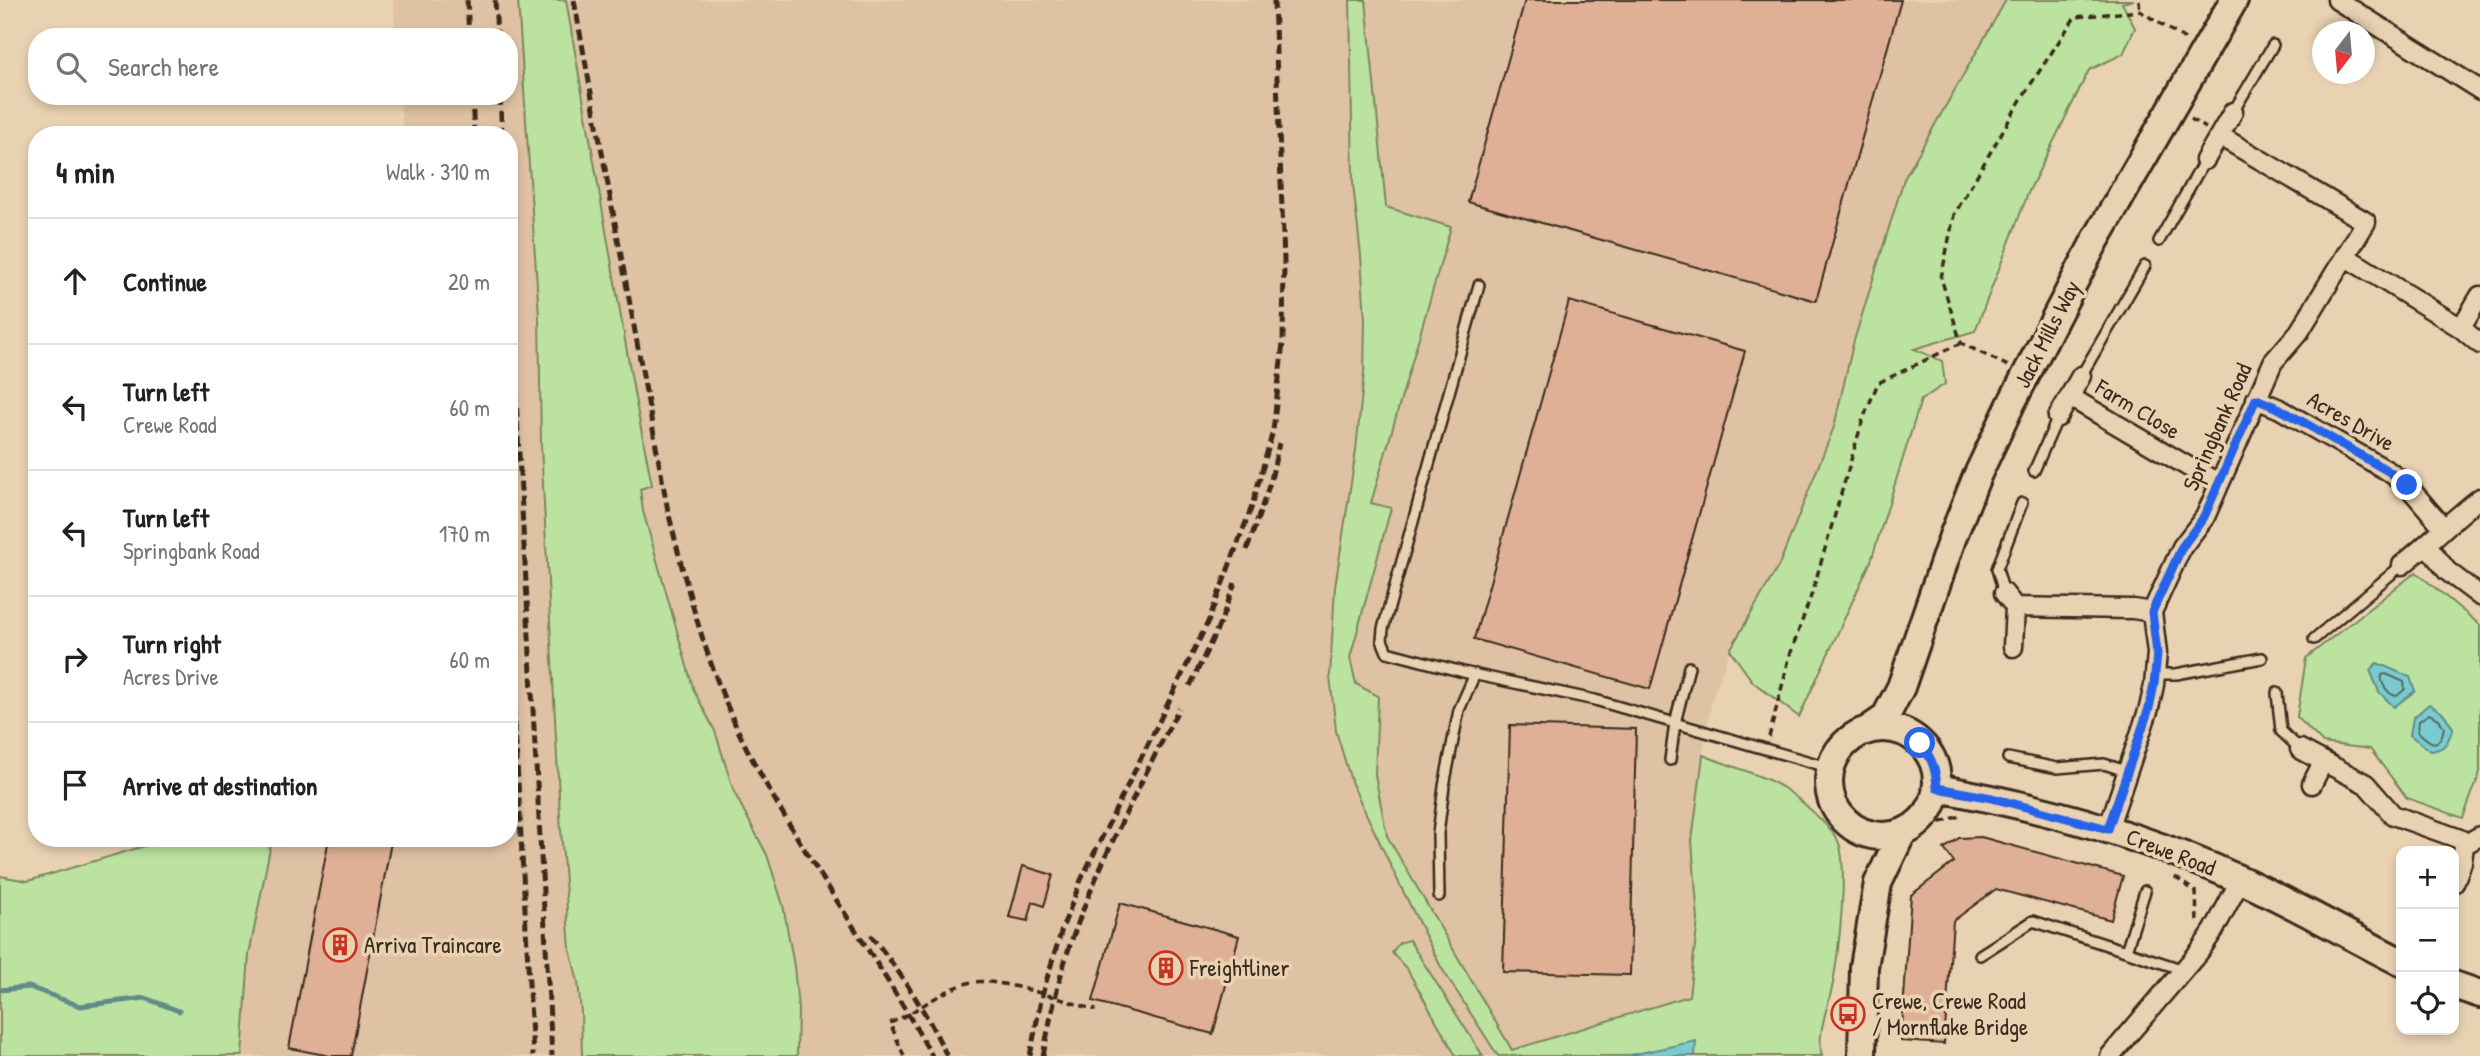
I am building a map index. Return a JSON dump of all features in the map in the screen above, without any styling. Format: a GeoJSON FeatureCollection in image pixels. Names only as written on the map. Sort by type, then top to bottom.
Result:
{"type":"FeatureCollection","features":[{"type":"Feature","properties":{"kind":"main road","name":"Jack Mills Way"},"geometry":{"type":"LineString","coordinates":[[1866,731],[1885,718],[1902,687],[1953,536],[1977,476],[2026,375],[2094,243],[2234,0]]}},
{"type":"Feature","properties":{"kind":"main road","name":"Jack Mills Way"},"geometry":{"type":"LineString","coordinates":[[1902,687],[1906,733]]}},
{"type":"Feature","properties":{"kind":"main road"},"geometry":{"type":"LineString","coordinates":[[1878,883],[1909,839],[1919,822],[1931,807],[1937,788],[1936,771],[1930,756],[1920,743],[1906,733],[1886,728],[1866,731],[1850,739],[1838,751],[1831,768],[1829,787],[1834,806],[1846,821],[1862,832],[1909,839]]}},
{"type":"Feature","properties":{"kind":"main road","name":"Crewe Road"},"geometry":{"type":"LineString","coordinates":[[1937,788],[1992,798],[2108,829],[2177,852],[2241,879],[2396,959]]}},
{"type":"Feature","properties":{"kind":"main road"},"geometry":{"type":"LineString","coordinates":[[1862,832],[1874,863],[1878,883],[1864,967],[1862,1056]]}},
{"type":"Feature","properties":{"kind":"main road"},"geometry":{"type":"LineString","coordinates":[[2459,987],[2480,994]]}},
{"type":"Feature","properties":{"kind":"street"},"geometry":{"type":"LineString","coordinates":[[2337,0],[2480,90]]}},
{"type":"Feature","properties":{"kind":"street"},"geometry":{"type":"LineString","coordinates":[[2205,160],[2233,112]]}},
{"type":"Feature","properties":{"kind":"street","name":"Springbank Road"},"geometry":{"type":"LineString","coordinates":[[2152,612],[2182,547],[2204,517],[2273,362],[2299,332],[2366,222],[2220,136]]}},
{"type":"Feature","properties":{"kind":"street"},"geometry":{"type":"LineString","coordinates":[[2346,257],[2461,328],[2480,344]]}},
{"type":"Feature","properties":{"kind":"street"},"geometry":{"type":"LineString","coordinates":[[2461,328],[2480,296]]}},
{"type":"Feature","properties":{"kind":"street","name":"Farm Close"},"geometry":{"type":"LineString","coordinates":[[2058,417],[2081,376]]}},
{"type":"Feature","properties":{"kind":"street","name":"Farm Close"},"geometry":{"type":"LineString","coordinates":[[2070,397],[2218,482]]}},
{"type":"Feature","properties":{"kind":"street","name":"Acres Drive"},"geometry":{"type":"LineString","coordinates":[[2256,399],[2280,409],[2388,471],[2407,485],[2443,527]]}},
{"type":"Feature","properties":{"kind":"street"},"geometry":{"type":"LineString","coordinates":[[2402,565],[2427,545],[2443,527],[2480,498]]}},
{"type":"Feature","properties":{"kind":"street"},"geometry":{"type":"LineString","coordinates":[[2427,545],[2447,571],[2480,596]]}},
{"type":"Feature","properties":{"kind":"street"},"geometry":{"type":"LineString","coordinates":[[2014,647],[2010,600],[2152,612],[2157,653],[2156,674],[2149,708],[2108,829]]}},
{"type":"Feature","properties":{"kind":"street"},"geometry":{"type":"LineString","coordinates":[[2300,749],[2366,783],[2379,802],[2393,815],[2472,840],[2459,870]]}},
{"type":"Feature","properties":{"kind":"street"},"geometry":{"type":"LineString","coordinates":[[2312,784],[2323,762]]}},
{"type":"Feature","properties":{"kind":"street","name":"Crewe Road"},"geometry":{"type":"LineString","coordinates":[[2110,1056],[2184,970],[2214,930],[2241,879]]}},
{"type":"Feature","properties":{"kind":"lane"},"geometry":{"type":"LineString","coordinates":[[2233,112],[2273,45]]}},
{"type":"Feature","properties":{"kind":"lane"},"geometry":{"type":"LineString","coordinates":[[2159,241],[2205,160]]}},
{"type":"Feature","properties":{"kind":"lane"},"geometry":{"type":"LineString","coordinates":[[2081,376],[2145,266]]}},
{"type":"Feature","properties":{"kind":"lane"},"geometry":{"type":"LineString","coordinates":[[1479,285],[1383,629],[1382,640],[1387,652],[1595,700],[1831,768]]}},
{"type":"Feature","properties":{"kind":"lane"},"geometry":{"type":"LineString","coordinates":[[2034,471],[2058,417]]}},
{"type":"Feature","properties":{"kind":"lane"},"geometry":{"type":"LineString","coordinates":[[2010,600],[1997,569],[2022,503]]}},
{"type":"Feature","properties":{"kind":"lane"},"geometry":{"type":"LineString","coordinates":[[2314,639],[2402,565]]}},
{"type":"Feature","properties":{"kind":"lane"},"geometry":{"type":"LineString","coordinates":[[2156,674],[2176,674],[2262,658]]}},
{"type":"Feature","properties":{"kind":"lane"},"geometry":{"type":"LineString","coordinates":[[1670,760],[1675,723],[1689,667]]}},
{"type":"Feature","properties":{"kind":"lane"},"geometry":{"type":"LineString","coordinates":[[1438,896],[1438,834],[1444,786],[1459,710],[1475,674]]}},
{"type":"Feature","properties":{"kind":"lane"},"geometry":{"type":"LineString","coordinates":[[2277,693],[2281,731],[2300,749]]}},
{"type":"Feature","properties":{"kind":"lane"},"geometry":{"type":"LineString","coordinates":[[2008,758],[2057,768],[2104,764],[2126,771]]}},
{"type":"Feature","properties":{"kind":"lane"},"geometry":{"type":"LineString","coordinates":[[2126,951],[2145,891]]}},
{"type":"Feature","properties":{"kind":"lane"},"geometry":{"type":"LineString","coordinates":[[1980,955],[2033,921],[2184,970]]}},
{"type":"Feature","properties":{"kind":"path"},"geometry":{"type":"LineString","coordinates":[[2138,0],[2140,11]]}},
{"type":"Feature","properties":{"kind":"path"},"geometry":{"type":"LineString","coordinates":[[2026,375],[1961,343],[1941,278],[1954,215],[2023,96],[2076,17],[2140,11],[2204,51]]}},
{"type":"Feature","properties":{"kind":"path"},"geometry":{"type":"LineString","coordinates":[[2171,107],[2220,136]]}},
{"type":"Feature","properties":{"kind":"path"},"geometry":{"type":"LineString","coordinates":[[1766,749],[1790,655],[1812,593],[1863,419],[1878,383],[1961,343]]}},
{"type":"Feature","properties":{"kind":"path"},"geometry":{"type":"LineString","coordinates":[[1909,839],[1932,825],[1958,816],[1969,818]]}},
{"type":"Feature","properties":{"kind":"path"},"geometry":{"type":"LineString","coordinates":[[2170,873],[2196,892],[2197,925]]}},
{"type":"Feature","properties":{"kind":"path"},"geometry":{"type":"LineString","coordinates":[[904,1056],[890,1023],[920,1005],[970,982],[1003,983],[1096,1010]]}},
{"type":"Feature","properties":{"kind":"shaded area"},"geometry":{"type":"Polygon","coordinates":[[[393,0],[1350,0],[1353,184],[1365,320],[1364,373],[1356,450],[1335,587],[1330,676],[1336,731],[1352,784],[1402,890],[1441,967],[1498,1056],[135,1056],[238,847],[518,847],[518,126],[402,126],[401,105],[518,105],[518,28],[395,28],[393,0]]]}},
{"type":"Feature","properties":{"kind":"shaded area"},"geometry":{"type":"Polygon","coordinates":[[[1366,0],[2006,0],[1957,85],[1853,344],[1834,427],[1779,565],[1730,650],[1712,699],[1692,841],[1698,920],[1689,996],[1512,1051],[1387,836],[1375,775],[1378,696],[1356,684],[1350,658],[1391,508],[1370,503],[1451,227],[1386,207],[1366,0]]]}},
{"type":"Feature","properties":{"kind":"green space"},"geometry":{"type":"Polygon","coordinates":[[[518,0],[566,0],[652,485],[640,489],[643,511],[694,691],[715,731],[734,792],[767,855],[783,905],[794,966],[798,1009],[797,1056],[582,1056],[581,1012],[578,982],[570,949],[560,816],[541,445],[539,316],[518,0]]]}},
{"type":"Feature","properties":{"kind":"green space"},"geometry":{"type":"Polygon","coordinates":[[[1350,0],[1366,0],[1386,207],[1451,227],[1371,503],[1391,508],[1350,658],[1356,684],[1378,696],[1375,775],[1387,836],[1512,1050],[1689,996],[1698,920],[1692,841],[1703,755],[1775,783],[1796,797],[1819,818],[1837,839],[1841,850],[1843,887],[1840,931],[1833,983],[1822,1029],[1822,1056],[1498,1056],[1441,967],[1352,784],[1336,731],[1330,676],[1335,587],[1356,450],[1364,373],[1365,320],[1353,184],[1350,0]]]}},
{"type":"Feature","properties":{"kind":"green space"},"geometry":{"type":"Polygon","coordinates":[[[2006,0],[2134,0],[2122,3],[2135,28],[2123,54],[2089,70],[2029,191],[1975,331],[1914,349],[1942,361],[1945,384],[1921,400],[1871,561],[1799,717],[1753,682],[1730,650],[1779,565],[1834,427],[1853,344],[1904,179],[2006,0]]]}},
{"type":"Feature","properties":{"kind":"green space"},"geometry":{"type":"Polygon","coordinates":[[[2416,572],[2480,625],[2480,772],[2463,818],[2407,798],[2370,749],[2323,743],[2297,717],[2306,658],[2416,572]]]}},
{"type":"Feature","properties":{"kind":"green space"},"geometry":{"type":"Polygon","coordinates":[[[141,847],[270,847],[249,955],[242,1056],[0,1056],[0,876],[28,881],[141,847]]]}},
{"type":"Feature","properties":{"kind":"green space"},"geometry":{"type":"Polygon","coordinates":[[[1409,940],[1483,1056],[1456,1056],[1407,969],[1392,953],[1399,943],[1409,940]]]}},
{"type":"Feature","properties":{"kind":"water"},"geometry":{"type":"Polygon","coordinates":[[[2377,663],[2410,677],[2415,691],[2394,707],[2379,692],[2370,670],[2377,663]]]}},
{"type":"Feature","properties":{"kind":"water"},"geometry":{"type":"Polygon","coordinates":[[[2429,704],[2444,714],[2453,728],[2446,744],[2431,751],[2410,735],[2413,718],[2429,704]]]}},
{"type":"Feature","properties":{"kind":"water"},"geometry":{"type":"Polygon","coordinates":[[[1696,1041],[1695,1056],[1626,1056],[1696,1041]]]}},
{"type":"Feature","properties":{"kind":"building"},"geometry":{"type":"Polygon","coordinates":[[[1525,0],[1901,0],[1816,301],[1468,202],[1525,0]]]}},
{"type":"Feature","properties":{"kind":"building"},"geometry":{"type":"Polygon","coordinates":[[[1569,301],[1745,351],[1650,689],[1474,639],[1569,301]]]}},
{"type":"Feature","properties":{"kind":"building"},"geometry":{"type":"Polygon","coordinates":[[[1510,725],[1636,729],[1630,975],[1503,972],[1510,725]]]}},
{"type":"Feature","properties":{"kind":"building"},"geometry":{"type":"Polygon","coordinates":[[[1981,837],[2123,876],[2111,920],[1996,889],[1953,921],[1944,1044],[1901,1041],[1911,895],[1954,862],[1944,849],[1959,838],[1981,837]]]}},
{"type":"Feature","properties":{"kind":"building","name":"Arriva Traincare"},"geometry":{"type":"Polygon","coordinates":[[[327,847],[390,847],[351,1056],[330,1056],[289,1048],[327,847]]]}},
{"type":"Feature","properties":{"kind":"building"},"geometry":{"type":"Polygon","coordinates":[[[1023,866],[1053,875],[1044,906],[1033,902],[1028,921],[1009,917],[1023,866]]]}},
{"type":"Feature","properties":{"kind":"building","name":"Freightliner"},"geometry":{"type":"Polygon","coordinates":[[[1120,903],[1239,936],[1213,1034],[1093,1001],[1120,903]]]}},
{"type":"Feature","properties":{"kind":"waterway"},"geometry":{"type":"LineString","coordinates":[[0,990],[29,987],[80,1006],[145,998],[179,1011]]}},
{"type":"Feature","properties":{"kind":"railway"},"geometry":{"type":"LineString","coordinates":[[467,0],[469,28]]}},
{"type":"Feature","properties":{"kind":"railway"},"geometry":{"type":"LineString","coordinates":[[495,0],[497,28]]}},
{"type":"Feature","properties":{"kind":"railway"},"geometry":{"type":"LineString","coordinates":[[574,0],[668,511],[704,642],[727,705],[756,766],[932,1056]]}},
{"type":"Feature","properties":{"kind":"railway"},"geometry":{"type":"LineString","coordinates":[[1030,1056],[1042,995],[1062,929],[1081,880],[1208,622],[1252,506],[1273,431],[1283,343],[1284,261],[1274,0]]}},
{"type":"Feature","properties":{"kind":"railway"},"geometry":{"type":"LineString","coordinates":[[472,105],[474,126]]}},
{"type":"Feature","properties":{"kind":"railway"},"geometry":{"type":"LineString","coordinates":[[500,105],[502,126]]}},
{"type":"Feature","properties":{"kind":"railway"},"geometry":{"type":"LineString","coordinates":[[518,436],[552,1056]]}},
{"type":"Feature","properties":{"kind":"railway"},"geometry":{"type":"LineString","coordinates":[[1247,550],[1271,480],[1279,443]]}},
{"type":"Feature","properties":{"kind":"railway"},"geometry":{"type":"LineString","coordinates":[[1190,686],[1221,621],[1235,583]]}},
{"type":"Feature","properties":{"kind":"railway"},"geometry":{"type":"LineString","coordinates":[[1043,1056],[1060,977],[1086,902],[1179,708]]}},
{"type":"Feature","properties":{"kind":"railway"},"geometry":{"type":"LineString","coordinates":[[518,782],[533,1056]]}},
{"type":"Feature","properties":{"kind":"railway"},"geometry":{"type":"LineString","coordinates":[[870,935],[912,993],[947,1056]]}},
{"type":"Feature","properties":{"kind":"place","name":"Arriva Traincare"},"geometry":{"type":"Point","coordinates":[340,945]}},
{"type":"Feature","properties":{"kind":"place","name":"Freightliner"},"geometry":{"type":"Point","coordinates":[1166,968]}},
{"type":"Feature","properties":{"kind":"place","name":"Crewe, Crewe Road / Mornflake Bridge"},"geometry":{"type":"Point","coordinates":[1848,1014]}},
{"type":"Feature","properties":{"kind":"route"},"geometry":{"type":"LineString","coordinates":[[1920,743],[1930,756],[1936,771],[1937,788],[1992,798],[2108,829],[2149,708],[2154,685],[2157,653],[2152,612],[2182,547],[2204,517],[2256,399],[2280,409],[2388,471],[2407,485]]}}]}
